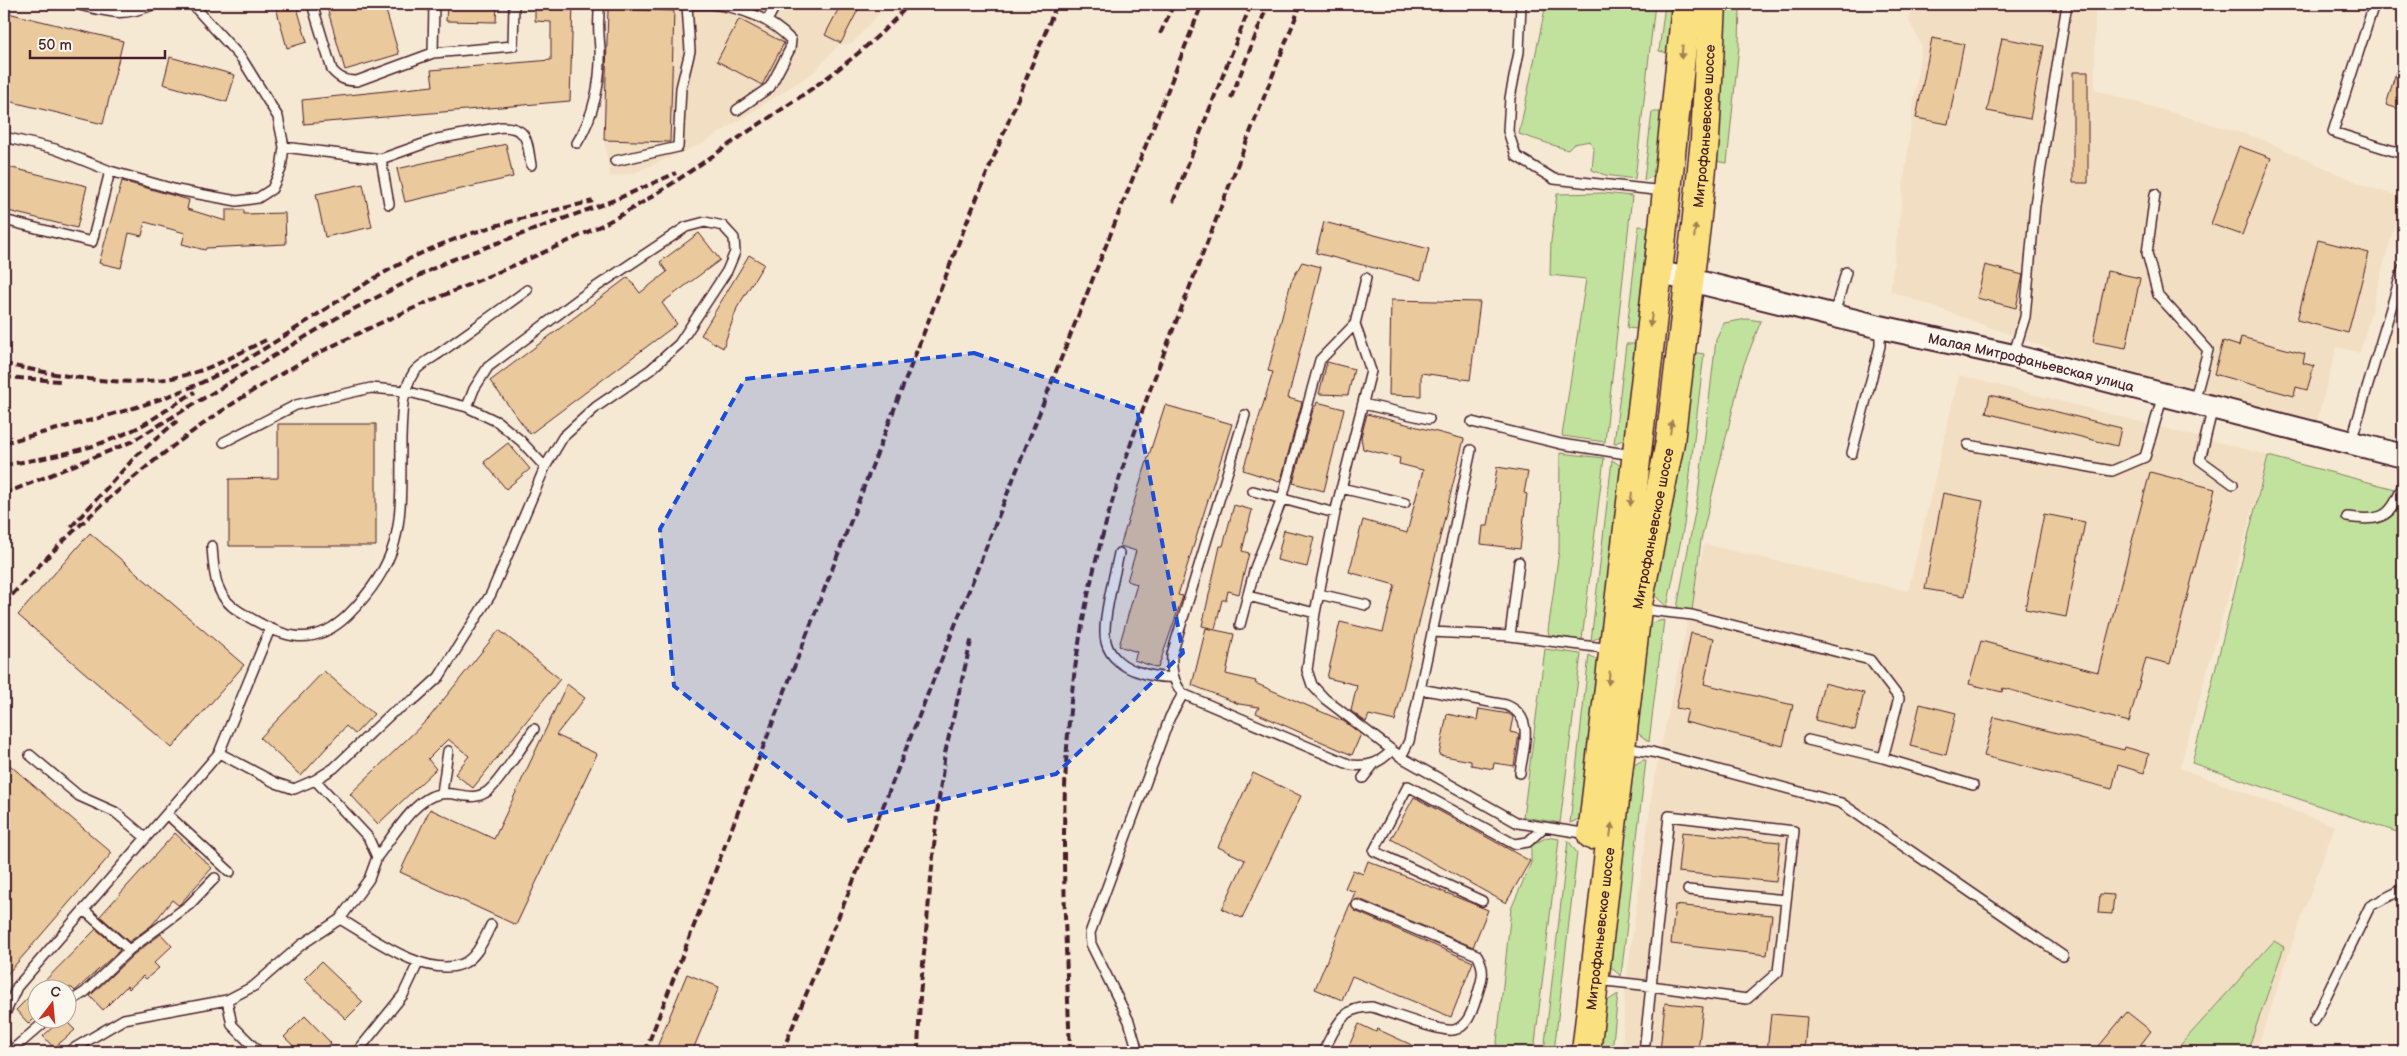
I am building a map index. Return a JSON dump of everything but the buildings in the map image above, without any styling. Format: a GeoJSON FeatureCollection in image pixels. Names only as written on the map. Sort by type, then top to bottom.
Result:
{"type":"FeatureCollection","features":[{"type":"Feature","properties":{"kind":"main road","name":"Митрофаньевское шоссе"},"geometry":{"type":"LineString","coordinates":[[1566,1052],[1612,649],[1668,192],[1686,4]]}},
{"type":"Feature","properties":{"kind":"main road","name":"Митрофаньевское шоссе"},"geometry":{"type":"LineString","coordinates":[[1586,1052],[1637,609],[1670,442],[1704,139],[1712,4]]}},
{"type":"Feature","properties":{"kind":"street","name":"Малая Митрофаньевская улица"},"geometry":{"type":"LineString","coordinates":[[1658,272],[1880,327],[2013,356],[2403,456]]}},
{"type":"Feature","properties":{"kind":"lane"},"geometry":{"type":"LineString","coordinates":[[75,4],[124,14],[136,12],[155,4]]}},
{"type":"Feature","properties":{"kind":"lane"},"geometry":{"type":"LineString","coordinates":[[4,137],[55,149],[110,171],[177,190],[237,200],[258,198],[272,189],[281,169],[284,147],[278,117],[242,60],[192,4]]}},
{"type":"Feature","properties":{"kind":"lane"},"geometry":{"type":"LineString","coordinates":[[312,4],[332,70],[338,77],[347,81],[357,81],[433,53],[514,46],[514,4]]}},
{"type":"Feature","properties":{"kind":"lane"},"geometry":{"type":"LineString","coordinates":[[433,53],[434,4]]}},
{"type":"Feature","properties":{"kind":"lane"},"geometry":{"type":"LineString","coordinates":[[577,143],[587,128],[600,73],[600,48],[596,25],[600,4]]}},
{"type":"Feature","properties":{"kind":"lane"},"geometry":{"type":"LineString","coordinates":[[615,161],[678,147],[680,88],[690,50],[684,4],[707,4]]}},
{"type":"Feature","properties":{"kind":"lane"},"geometry":{"type":"LineString","coordinates":[[711,4],[735,7],[767,21],[791,40],[790,49],[770,87],[737,110]]}},
{"type":"Feature","properties":{"kind":"lane"},"geometry":{"type":"LineString","coordinates":[[767,21],[776,4]]}},
{"type":"Feature","properties":{"kind":"lane"},"geometry":{"type":"LineString","coordinates":[[1520,4],[1519,52],[1510,98],[1508,131],[1516,156],[1554,179],[1668,192]]}},
{"type":"Feature","properties":{"kind":"lane"},"geometry":{"type":"LineString","coordinates":[[2013,356],[2026,317],[2035,205],[2067,4]]}},
{"type":"Feature","properties":{"kind":"lane"},"geometry":{"type":"LineString","coordinates":[[2374,4],[2333,132],[2403,154]]}},
{"type":"Feature","properties":{"kind":"lane"},"geometry":{"type":"LineString","coordinates":[[284,147],[381,159],[437,139],[502,127],[512,127],[521,131],[526,139],[531,165]]}},
{"type":"Feature","properties":{"kind":"lane"},"geometry":{"type":"LineString","coordinates":[[381,159],[389,204]]}},
{"type":"Feature","properties":{"kind":"lane"},"geometry":{"type":"LineString","coordinates":[[4,220],[92,242],[110,171]]}},
{"type":"Feature","properties":{"kind":"lane"},"geometry":{"type":"LineString","coordinates":[[2155,194],[2148,253],[2158,295],[2208,350],[2200,460],[2233,484]]}},
{"type":"Feature","properties":{"kind":"lane"},"geometry":{"type":"LineString","coordinates":[[219,753],[276,783],[294,789],[315,780],[334,768],[392,713],[416,698],[439,677],[491,594],[545,467],[563,437],[596,407],[650,370],[679,344],[728,271],[735,252],[734,238],[723,226],[705,222],[686,227],[584,294],[488,367],[474,389],[467,407]]}},
{"type":"Feature","properties":{"kind":"lane"},"geometry":{"type":"LineString","coordinates":[[2351,442],[2403,268]]}},
{"type":"Feature","properties":{"kind":"lane"},"geometry":{"type":"LineString","coordinates":[[1834,316],[1846,272]]}},
{"type":"Feature","properties":{"kind":"lane"},"geometry":{"type":"LineString","coordinates":[[1240,625],[1255,568],[1282,499],[1320,360],[1355,324],[1366,278]]}},
{"type":"Feature","properties":{"kind":"lane"},"geometry":{"type":"LineString","coordinates":[[212,546],[214,581],[230,606],[270,629],[304,638],[335,627],[357,605],[384,571],[396,544],[400,520],[402,414],[405,391],[415,370],[527,290]]}},
{"type":"Feature","properties":{"kind":"lane"},"geometry":{"type":"LineString","coordinates":[[1355,324],[1371,370],[1335,513],[1315,613],[1307,670],[1312,686],[1401,757],[1518,823],[1592,835]]}},
{"type":"Feature","properties":{"kind":"lane"},"geometry":{"type":"LineString","coordinates":[[1852,453],[1880,346],[1880,327]]}},
{"type":"Feature","properties":{"kind":"lane"},"geometry":{"type":"LineString","coordinates":[[224,442],[296,405],[371,388],[405,391],[467,407],[498,422],[521,441],[545,467]]}},
{"type":"Feature","properties":{"kind":"lane"},"geometry":{"type":"LineString","coordinates":[[1968,445],[2112,471],[2145,457],[2163,394]]}},
{"type":"Feature","properties":{"kind":"lane"},"geometry":{"type":"LineString","coordinates":[[1363,404],[1429,419]]}},
{"type":"Feature","properties":{"kind":"lane"},"geometry":{"type":"LineString","coordinates":[[1245,415],[1172,654],[1171,668],[1173,677],[1183,694],[1351,765],[1374,764]]}},
{"type":"Feature","properties":{"kind":"lane"},"geometry":{"type":"LineString","coordinates":[[1472,422],[1561,444],[1636,456]]}},
{"type":"Feature","properties":{"kind":"lane"},"geometry":{"type":"LineString","coordinates":[[1401,757],[1409,741],[1471,450]]}},
{"type":"Feature","properties":{"kind":"lane"},"geometry":{"type":"LineString","coordinates":[[2347,518],[2364,520],[2384,516],[2396,505],[2403,484]]}},
{"type":"Feature","properties":{"kind":"lane"},"geometry":{"type":"LineString","coordinates":[[1341,488],[1405,503]]}},
{"type":"Feature","properties":{"kind":"lane"},"geometry":{"type":"LineString","coordinates":[[1253,491],[1335,513]]}},
{"type":"Feature","properties":{"kind":"lane"},"geometry":{"type":"LineString","coordinates":[[1119,553],[1105,626],[1106,642],[1119,663],[1130,669],[1162,678],[1173,677]]}},
{"type":"Feature","properties":{"kind":"lane"},"geometry":{"type":"LineString","coordinates":[[1510,636],[1519,562]]}},
{"type":"Feature","properties":{"kind":"lane"},"geometry":{"type":"LineString","coordinates":[[1319,594],[1366,605]]}},
{"type":"Feature","properties":{"kind":"lane"},"geometry":{"type":"LineString","coordinates":[[1248,596],[1315,613]]}},
{"type":"Feature","properties":{"kind":"lane"},"geometry":{"type":"LineString","coordinates":[[1637,609],[1692,615],[1870,660],[1898,698],[1884,758]]}},
{"type":"Feature","properties":{"kind":"lane"},"geometry":{"type":"LineString","coordinates":[[4,1016],[17,987],[219,753],[270,629]]}},
{"type":"Feature","properties":{"kind":"lane"},"geometry":{"type":"LineString","coordinates":[[1432,632],[1510,636],[1612,649]]}},
{"type":"Feature","properties":{"kind":"lane"},"geometry":{"type":"LineString","coordinates":[[1420,689],[1506,705],[1517,709],[1523,716],[1526,728],[1520,773]]}},
{"type":"Feature","properties":{"kind":"lane"},"geometry":{"type":"LineString","coordinates":[[1138,1052],[1129,1021],[1091,944],[1090,933],[1170,717],[1183,694]]}},
{"type":"Feature","properties":{"kind":"lane"},"geometry":{"type":"LineString","coordinates":[[68,1052],[124,1019],[227,1000],[254,986],[301,945],[340,919],[369,879],[377,857],[416,806],[427,797],[442,793],[477,798],[490,790],[534,729]]}},
{"type":"Feature","properties":{"kind":"lane"},"geometry":{"type":"LineString","coordinates":[[1808,740],[1884,758],[1973,785]]}},
{"type":"Feature","properties":{"kind":"lane"},"geometry":{"type":"LineString","coordinates":[[1621,747],[1652,752],[1841,804],[2063,956]]}},
{"type":"Feature","properties":{"kind":"lane"},"geometry":{"type":"LineString","coordinates":[[1363,778],[1374,764],[1383,759],[1392,750]]}},
{"type":"Feature","properties":{"kind":"lane"},"geometry":{"type":"LineString","coordinates":[[442,793],[448,751]]}},
{"type":"Feature","properties":{"kind":"lane"},"geometry":{"type":"LineString","coordinates":[[30,756],[79,796],[115,812],[146,838]]}},
{"type":"Feature","properties":{"kind":"lane"},"geometry":{"type":"LineString","coordinates":[[315,780],[368,837],[377,857]]}},
{"type":"Feature","properties":{"kind":"lane"},"geometry":{"type":"LineString","coordinates":[[1482,901],[1374,851],[1408,786],[1514,844],[1528,842],[1543,828]]}},
{"type":"Feature","properties":{"kind":"lane"},"geometry":{"type":"LineString","coordinates":[[167,814],[230,872]]}},
{"type":"Feature","properties":{"kind":"lane"},"geometry":{"type":"LineString","coordinates":[[1594,979],[1651,986],[1747,998],[1778,972],[1794,831],[1669,816],[1651,986],[1644,1052]]}},
{"type":"Feature","properties":{"kind":"lane"},"geometry":{"type":"LineString","coordinates":[[78,997],[128,950],[189,905],[215,878]]}},
{"type":"Feature","properties":{"kind":"lane"},"geometry":{"type":"LineString","coordinates":[[2314,1021],[2370,906],[2403,889]]}},
{"type":"Feature","properties":{"kind":"lane"},"geometry":{"type":"LineString","coordinates":[[1688,890],[1786,900]]}},
{"type":"Feature","properties":{"kind":"lane"},"geometry":{"type":"LineString","coordinates":[[1323,1052],[1341,1019],[1350,1011],[1361,1007],[1372,1007],[1441,1029],[1454,1030],[1464,1024],[1471,1013],[1483,977],[1483,966],[1478,955],[1357,905]]}},
{"type":"Feature","properties":{"kind":"lane"},"geometry":{"type":"LineString","coordinates":[[84,910],[128,950]]}},
{"type":"Feature","properties":{"kind":"lane"},"geometry":{"type":"LineString","coordinates":[[340,919],[418,963],[440,968],[462,964],[476,953],[491,925]]}},
{"type":"Feature","properties":{"kind":"lane"},"geometry":{"type":"LineString","coordinates":[[357,1052],[403,995],[418,963]]}},
{"type":"Feature","properties":{"kind":"lane"},"geometry":{"type":"LineString","coordinates":[[227,1000],[232,1025],[259,1052]]}},
{"type":"Feature","properties":{"kind":"lane"},"geometry":{"type":"LineString","coordinates":[[4,1042],[10,1052],[38,1028]]}},
{"type":"Feature","properties":{"kind":"highlighted area"},"geometry":{"type":"Polygon","coordinates":[[[974,353],[1137,409],[1183,653],[1056,774],[847,821],[674,686],[660,529],[745,379],[974,353]]]}},
{"type":"Feature","properties":{"kind":"shaded area"},"geometry":{"type":"Polygon","coordinates":[[[624,4],[888,4],[853,43],[839,45],[813,73],[704,143],[634,173],[610,177],[604,140],[608,9],[623,9],[624,4]]]}},
{"type":"Feature","properties":{"kind":"shaded area"},"geometry":{"type":"Polygon","coordinates":[[[1912,4],[2095,4],[2095,90],[2259,138],[2368,187],[2402,197],[2360,353],[2337,347],[2317,421],[2091,364],[1890,291],[1921,45],[1909,22],[1912,4]]]}},
{"type":"Feature","properties":{"kind":"shaded area"},"geometry":{"type":"Polygon","coordinates":[[[1959,375],[2268,455],[2180,768],[2335,826],[2296,933],[2256,1052],[1622,1052],[1625,990],[1654,779],[1704,544],[1908,591],[1959,375]]]}},
{"type":"Feature","properties":{"kind":"green space"},"geometry":{"type":"Polygon","coordinates":[[[1546,4],[1655,4],[1635,179],[1605,175],[1592,170],[1594,149],[1590,141],[1574,144],[1568,150],[1519,134],[1546,4]]]}},
{"type":"Feature","properties":{"kind":"green space"},"geometry":{"type":"Polygon","coordinates":[[[1665,4],[1675,4],[1669,53],[1659,51],[1665,4]]]}},
{"type":"Feature","properties":{"kind":"green space"},"geometry":{"type":"Polygon","coordinates":[[[1721,4],[1740,4],[1739,46],[1727,163],[1714,161],[1721,4]]]}},
{"type":"Feature","properties":{"kind":"green space"},"geometry":{"type":"Polygon","coordinates":[[[1652,112],[1662,112],[1654,176],[1644,180],[1652,112]]]}},
{"type":"Feature","properties":{"kind":"green space"},"geometry":{"type":"Polygon","coordinates":[[[1603,193],[1632,196],[1605,442],[1562,436],[1586,279],[1550,275],[1551,241],[1557,194],[1603,193]]]}},
{"type":"Feature","properties":{"kind":"green space"},"geometry":{"type":"Polygon","coordinates":[[[1639,226],[1648,227],[1637,329],[1627,328],[1639,226]]]}},
{"type":"Feature","properties":{"kind":"green space"},"geometry":{"type":"Polygon","coordinates":[[[1747,319],[1761,321],[1743,367],[1701,540],[1692,611],[1677,608],[1698,496],[1716,340],[1724,323],[1747,319]]]}},
{"type":"Feature","properties":{"kind":"green space"},"geometry":{"type":"Polygon","coordinates":[[[1626,344],[1635,344],[1624,439],[1614,444],[1626,344]]]}},
{"type":"Feature","properties":{"kind":"green space"},"geometry":{"type":"Polygon","coordinates":[[[1692,352],[1704,354],[1684,525],[1667,607],[1651,592],[1692,352]]]}},
{"type":"Feature","properties":{"kind":"green space"},"geometry":{"type":"Polygon","coordinates":[[[1560,453],[1604,458],[1582,640],[1549,635],[1548,631],[1559,551],[1560,453]]]}},
{"type":"Feature","properties":{"kind":"green space"},"geometry":{"type":"Polygon","coordinates":[[[2268,456],[2403,491],[2403,834],[2192,763],[2268,456]]]}},
{"type":"Feature","properties":{"kind":"green space"},"geometry":{"type":"Polygon","coordinates":[[[1612,460],[1621,466],[1602,636],[1591,641],[1612,460]]]}},
{"type":"Feature","properties":{"kind":"green space"},"geometry":{"type":"Polygon","coordinates":[[[1664,620],[1649,742],[1635,731],[1647,626],[1664,620]]]}},
{"type":"Feature","properties":{"kind":"green space"},"geometry":{"type":"Polygon","coordinates":[[[1545,649],[1581,654],[1560,823],[1523,817],[1545,649]]]}},
{"type":"Feature","properties":{"kind":"green space"},"geometry":{"type":"Polygon","coordinates":[[[1589,655],[1599,661],[1581,818],[1570,823],[1589,655]]]}},
{"type":"Feature","properties":{"kind":"green space"},"geometry":{"type":"Polygon","coordinates":[[[1646,760],[1621,976],[1608,965],[1632,766],[1646,760]]]}},
{"type":"Feature","properties":{"kind":"green space"},"geometry":{"type":"Polygon","coordinates":[[[1547,837],[1559,839],[1534,1052],[1496,1052],[1511,909],[1531,863],[1531,846],[1547,837]]]}},
{"type":"Feature","properties":{"kind":"green space"},"geometry":{"type":"Polygon","coordinates":[[[1568,840],[1577,853],[1554,1052],[1544,1052],[1568,840]]]}},
{"type":"Feature","properties":{"kind":"green space"},"geometry":{"type":"Polygon","coordinates":[[[2274,941],[2284,947],[2247,1052],[2174,1052],[2274,941]]]}},
{"type":"Feature","properties":{"kind":"green space"},"geometry":{"type":"Polygon","coordinates":[[[1618,994],[1612,1052],[1598,1052],[1604,1003],[1618,994]]]}},
{"type":"Feature","properties":{"kind":"railway"},"geometry":{"type":"LineString","coordinates":[[4,604],[36,569],[105,502],[142,470],[221,412],[302,362],[339,343],[413,308],[565,243],[642,203],[836,71],[874,39],[909,4]]}},
{"type":"Feature","properties":{"kind":"railway"},"geometry":{"type":"LineString","coordinates":[[645,1052],[964,229],[1057,4]]}},
{"type":"Feature","properties":{"kind":"railway"},"geometry":{"type":"LineString","coordinates":[[1160,34],[1174,4]]}},
{"type":"Feature","properties":{"kind":"railway"},"geometry":{"type":"LineString","coordinates":[[782,1052],[853,882],[1202,4]]}},
{"type":"Feature","properties":{"kind":"railway"},"geometry":{"type":"LineString","coordinates":[[1173,202],[1251,4]]}},
{"type":"Feature","properties":{"kind":"railway"},"geometry":{"type":"LineString","coordinates":[[1231,98],[1268,4]]}},
{"type":"Feature","properties":{"kind":"railway"},"geometry":{"type":"LineString","coordinates":[[1070,1052],[1064,847],[1067,745],[1079,643],[1088,597],[1110,508],[1139,420],[1301,4]]}},
{"type":"Feature","properties":{"kind":"railway"},"geometry":{"type":"LineString","coordinates":[[4,494],[131,442],[340,316],[446,262],[617,199],[676,173]]}},
{"type":"Feature","properties":{"kind":"railway"},"geometry":{"type":"LineString","coordinates":[[4,443],[108,416],[185,390],[234,366],[352,292],[423,252],[446,242],[495,226],[593,201]]}},
{"type":"Feature","properties":{"kind":"railway"},"geometry":{"type":"LineString","coordinates":[[4,364],[96,380],[143,381],[166,379],[199,371],[266,340]]}},
{"type":"Feature","properties":{"kind":"railway"},"geometry":{"type":"LineString","coordinates":[[4,377],[60,381]]}},
{"type":"Feature","properties":{"kind":"railway"},"geometry":{"type":"LineString","coordinates":[[4,465],[70,452],[102,443],[149,422],[195,392]]}},
{"type":"Feature","properties":{"kind":"railway"},"geometry":{"type":"LineString","coordinates":[[71,527],[136,456],[177,421]]}},
{"type":"Feature","properties":{"kind":"railway"},"geometry":{"type":"LineString","coordinates":[[918,1052],[920,996],[937,814],[945,753],[972,637]]}}]}
